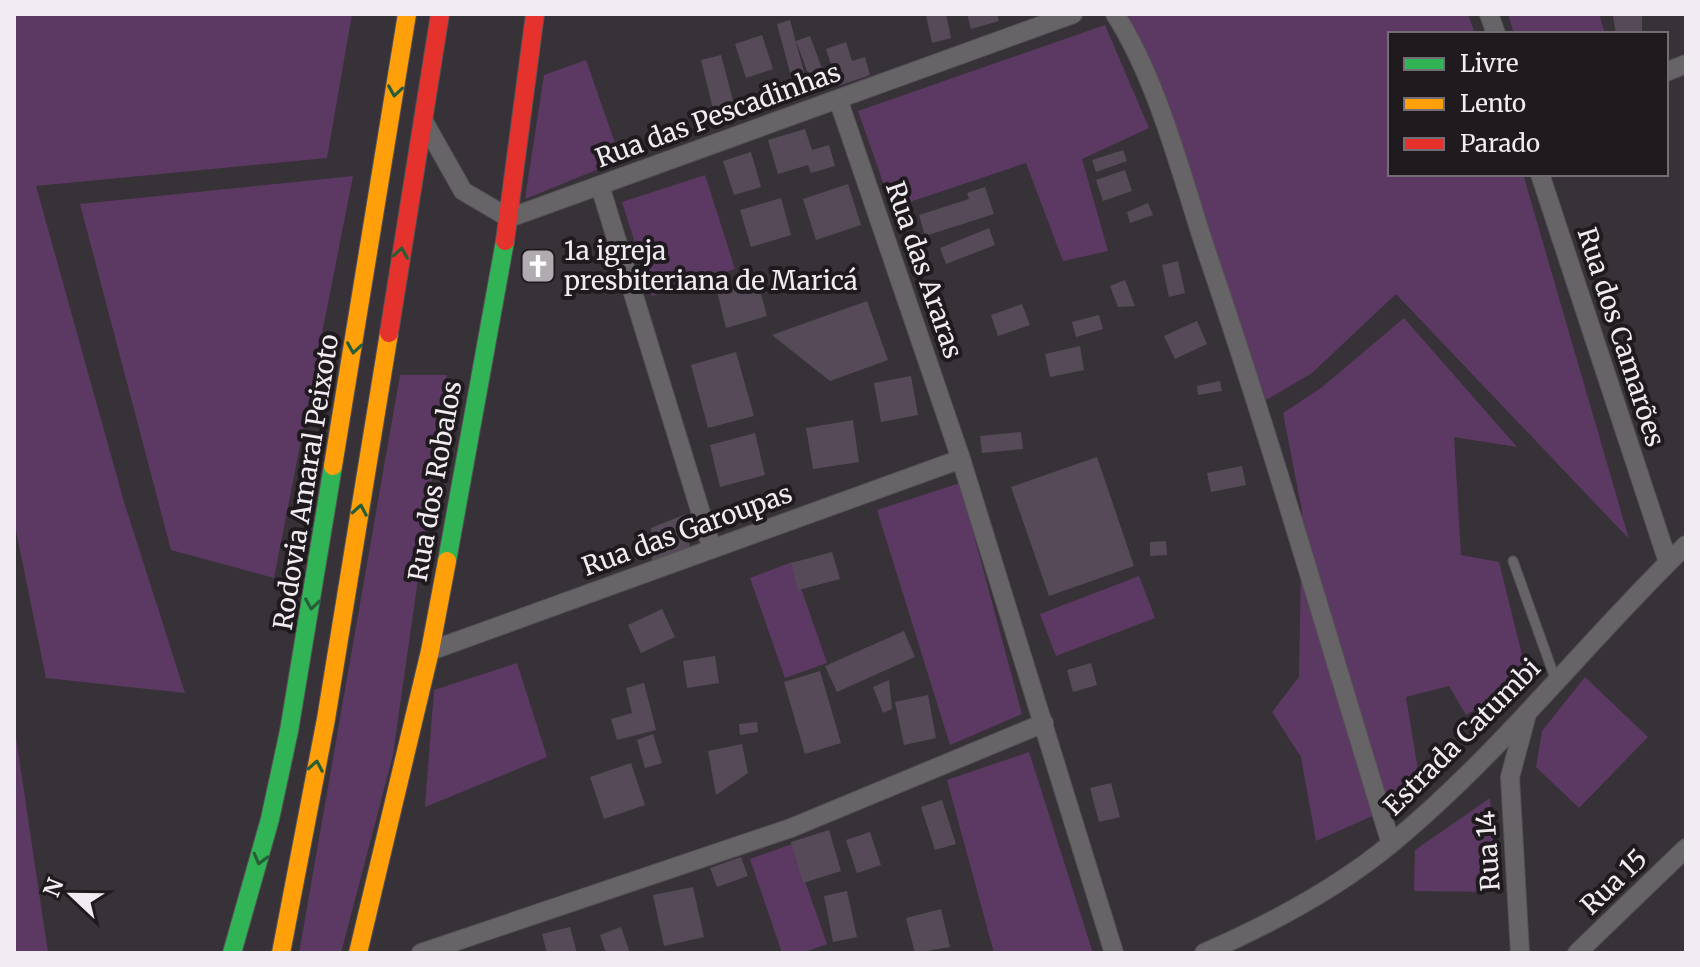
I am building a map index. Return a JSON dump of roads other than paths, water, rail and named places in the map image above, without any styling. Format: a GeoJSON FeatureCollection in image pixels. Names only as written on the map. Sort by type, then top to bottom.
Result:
{"type":"FeatureCollection","features":[{"type":"Feature","properties":{"kind":"main road","name":"Rodovia Amaral Peixoto"},"geometry":{"type":"LineString","coordinates":[[232,953],[270,819],[292,717],[407,14]]}},
{"type":"Feature","properties":{"kind":"main road"},"geometry":{"type":"LineString","coordinates":[[281,953],[346,591],[440,14]]}},
{"type":"Feature","properties":{"kind":"main road","name":"Rua dos Robalos"},"geometry":{"type":"LineString","coordinates":[[358,953],[430,651],[509,218],[535,14]]}},
{"type":"Feature","properties":{"kind":"street","name":"Rua das Pescadinhas"},"geometry":{"type":"LineString","coordinates":[[509,218],[1073,14]]}},
{"type":"Feature","properties":{"kind":"street"},"geometry":{"type":"LineString","coordinates":[[1115,14],[1137,53],[1154,94],[1224,302],[1391,844]]}},
{"type":"Feature","properties":{"kind":"street","name":"Rua das Araras"},"geometry":{"type":"LineString","coordinates":[[838,99],[961,459],[1114,953]]}},
{"type":"Feature","properties":{"kind":"street"},"geometry":{"type":"LineString","coordinates":[[422,118],[463,191],[509,218]]}},
{"type":"Feature","properties":{"kind":"street","name":"Rua dos Camarões"},"geometry":{"type":"LineString","coordinates":[[1541,176],[1668,562]]}},
{"type":"Feature","properties":{"kind":"street"},"geometry":{"type":"LineString","coordinates":[[600,186],[712,549]]}},
{"type":"Feature","properties":{"kind":"street","name":"Rua das Garoupas"},"geometry":{"type":"LineString","coordinates":[[430,651],[961,459]]}},
{"type":"Feature","properties":{"kind":"street","name":"Estrada Catumbi"},"geometry":{"type":"LineString","coordinates":[[1204,953],[1280,917],[1391,844],[1481,762],[1686,545]]}},
{"type":"Feature","properties":{"kind":"street"},"geometry":{"type":"LineString","coordinates":[[1510,777],[1528,711]]}},
{"type":"Feature","properties":{"kind":"street"},"geometry":{"type":"LineString","coordinates":[[421,953],[791,828],[1044,723]]}},
{"type":"Feature","properties":{"kind":"street","name":"Rua 14"},"geometry":{"type":"LineString","coordinates":[[1481,762],[1510,777],[1521,953]]}},
{"type":"Feature","properties":{"kind":"street","name":"Rua 15"},"geometry":{"type":"LineString","coordinates":[[1577,953],[1686,848]]}},
{"type":"Feature","properties":{"kind":"lane"},"geometry":{"type":"LineString","coordinates":[[1513,561],[1556,681]]}},
{"type":"Feature","properties":{"kind":"place","name":"1a igreja presbiteriana de Maricá"},"geometry":{"type":"Point","coordinates":[538,266]}}]}
